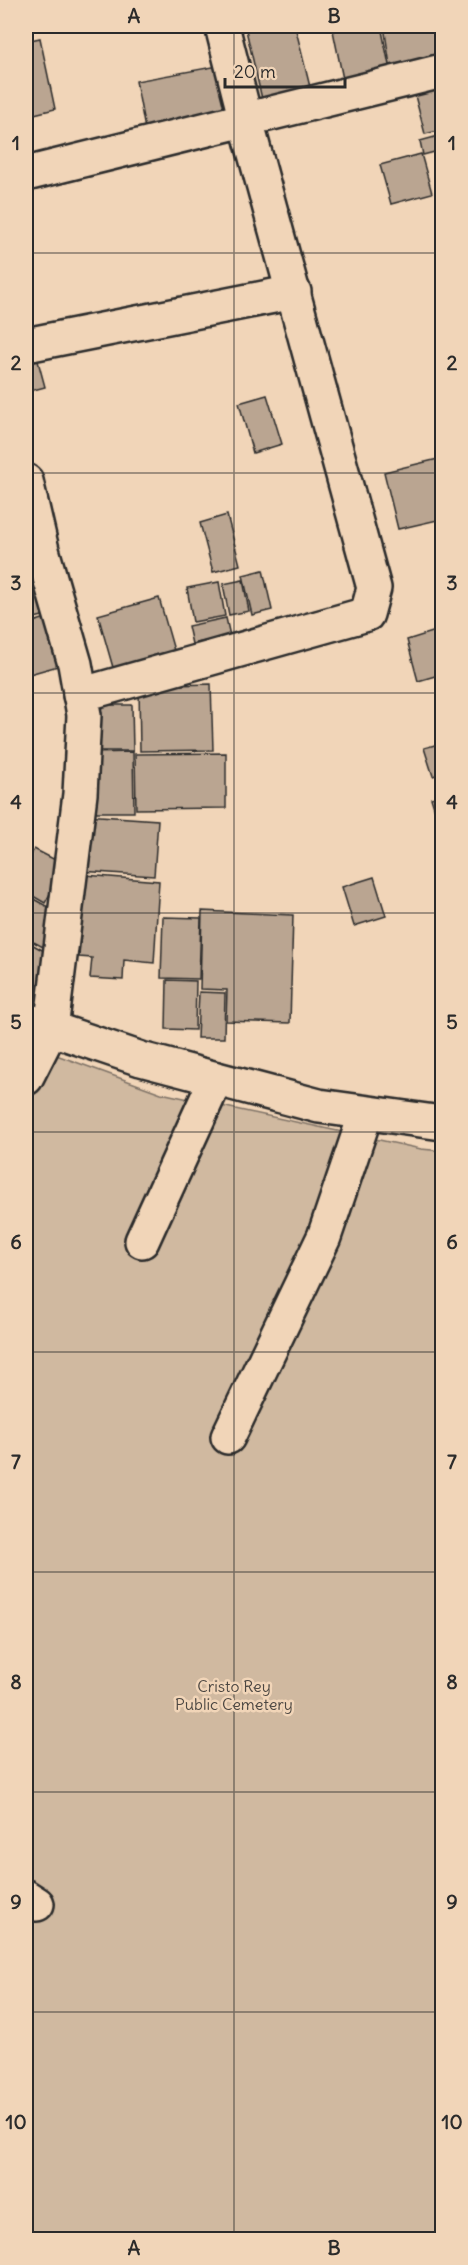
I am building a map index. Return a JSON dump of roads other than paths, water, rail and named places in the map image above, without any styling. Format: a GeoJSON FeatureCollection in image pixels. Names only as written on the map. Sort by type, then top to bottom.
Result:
{"type":"FeatureCollection","features":[{"type":"Feature","properties":{"kind":"street"},"geometry":{"type":"LineString","coordinates":[[80,695],[367,614],[374,588],[222,26]]}},
{"type":"Feature","properties":{"kind":"street"},"geometry":{"type":"LineString","coordinates":[[26,174],[442,71]]}},
{"type":"Feature","properties":{"kind":"street"},"geometry":{"type":"LineString","coordinates":[[26,345],[294,292]]}},
{"type":"Feature","properties":{"kind":"street"},"geometry":{"type":"LineString","coordinates":[[26,481],[42,550],[75,663],[84,715],[80,794],[38,1025],[26,1078]]}},
{"type":"Feature","properties":{"kind":"street"},"geometry":{"type":"LineString","coordinates":[[38,1025],[141,1059],[319,1106],[442,1123]]}},
{"type":"Feature","properties":{"kind":"street"},"geometry":{"type":"LineString","coordinates":[[142,1241],[216,1079]]}},
{"type":"Feature","properties":{"kind":"street"},"geometry":{"type":"LineString","coordinates":[[228,1437],[324,1237],[366,1113]]}},
{"type":"Feature","properties":{"kind":"park label","name":"Cristo Rey Public Cemetery"},"geometry":{"type":"Point","coordinates":[234,1695]}}]}
